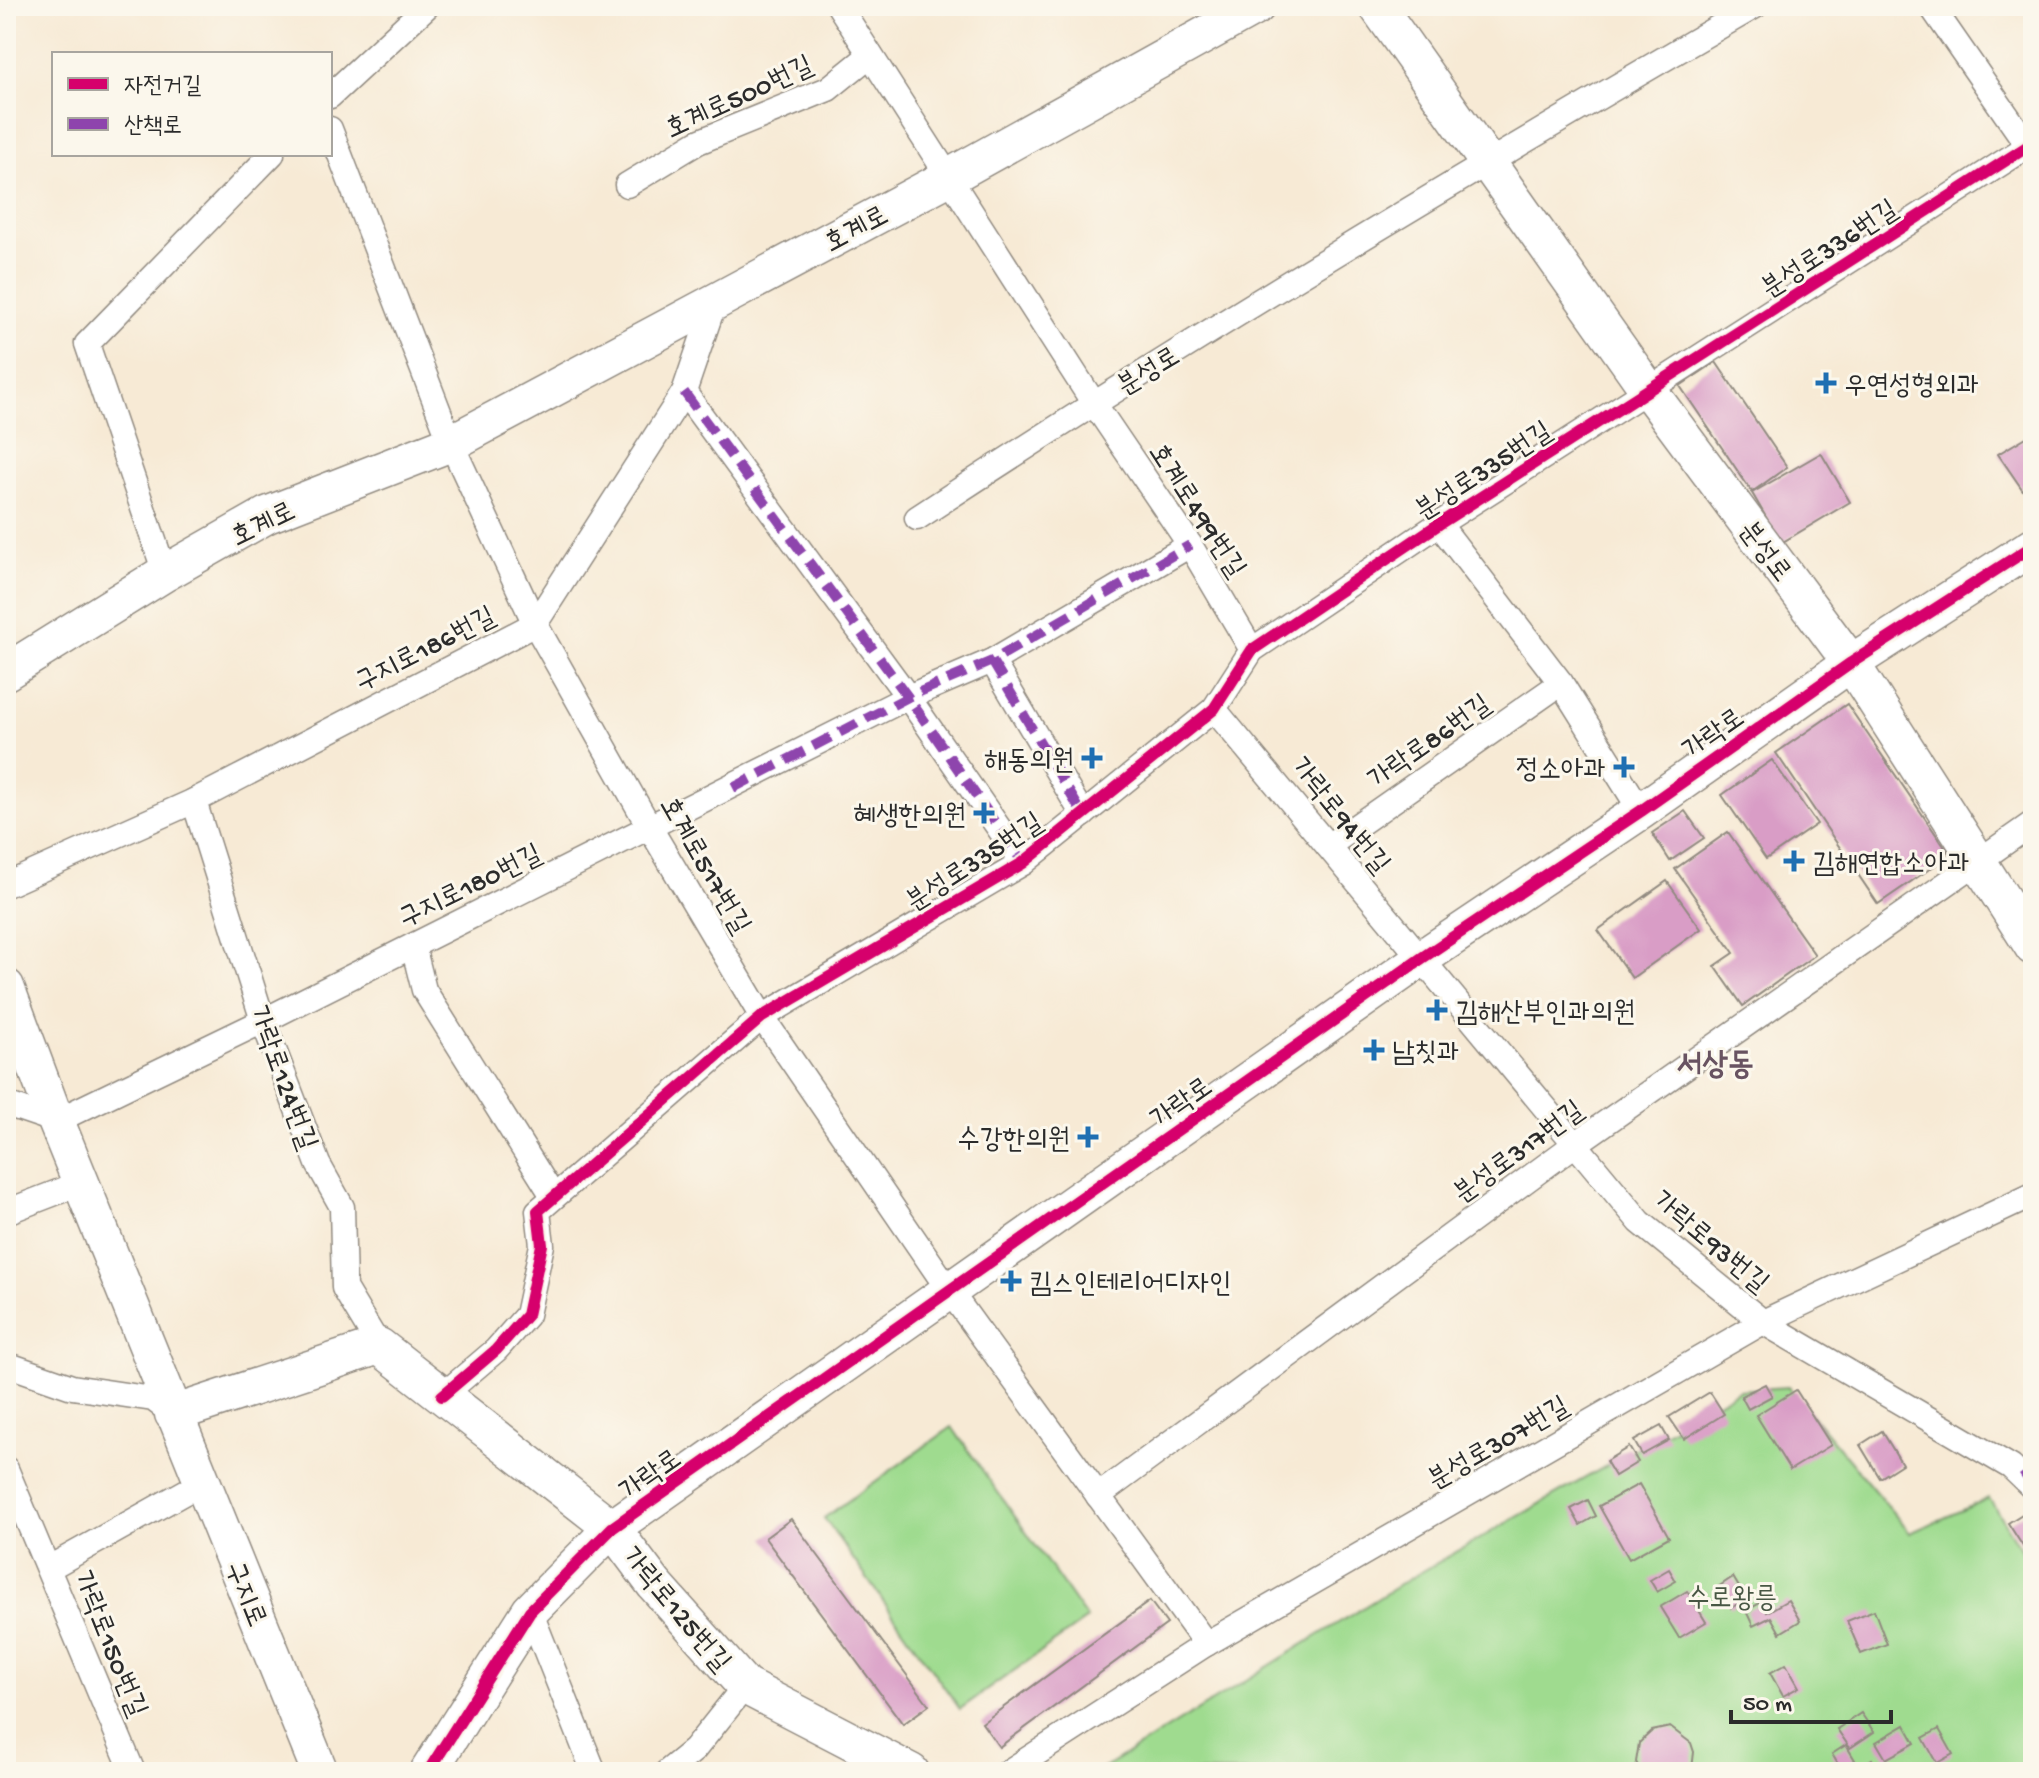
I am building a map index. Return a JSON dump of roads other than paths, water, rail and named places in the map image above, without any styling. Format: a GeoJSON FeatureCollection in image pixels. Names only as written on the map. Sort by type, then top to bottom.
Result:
{"type":"FeatureCollection","features":[{"type":"Feature","properties":{"kind":"main road","name":"호계로"},"geometry":{"type":"LineString","coordinates":[[6,672],[165,573],[267,515],[451,443],[949,177],[1257,6]]}},
{"type":"Feature","properties":{"kind":"main road","name":"분성로"},"geometry":{"type":"LineString","coordinates":[[1377,6],[1649,391],[1851,663],[2033,947]]}},
{"type":"Feature","properties":{"kind":"main road","name":"가락로"},"geometry":{"type":"LineString","coordinates":[[428,1772],[530,1611],[612,1528],[951,1293],[1422,958],[1641,811],[1851,663],[2033,546]]}},
{"type":"Feature","properties":{"kind":"main road","name":"구지로"},"geometry":{"type":"LineString","coordinates":[[6,987],[173,1414],[320,1772]]}},
{"type":"Feature","properties":{"kind":"main road","name":"가락로124번길"},"geometry":{"type":"LineString","coordinates":[[379,1346],[612,1528]]}},
{"type":"Feature","properties":{"kind":"main road"},"geometry":{"type":"LineString","coordinates":[[173,1414],[379,1346]]}},
{"type":"Feature","properties":{"kind":"main road","name":"가락로125번길"},"geometry":{"type":"LineString","coordinates":[[612,1528],[654,1584],[745,1686],[911,1772]]}},
{"type":"Feature","properties":{"kind":"street"},"geometry":{"type":"LineString","coordinates":[[332,94],[427,6]]}},
{"type":"Feature","properties":{"kind":"street"},"geometry":{"type":"LineString","coordinates":[[839,6],[949,177]]}},
{"type":"Feature","properties":{"kind":"street"},"geometry":{"type":"LineString","coordinates":[[1488,161],[1755,6]]}},
{"type":"Feature","properties":{"kind":"street"},"geometry":{"type":"LineString","coordinates":[[1931,6],[2031,147]]}},
{"type":"Feature","properties":{"kind":"street","name":"호계로500번길"},"geometry":{"type":"LineString","coordinates":[[627,185],[698,142],[828,89],[870,55]]}},
{"type":"Feature","properties":{"kind":"street"},"geometry":{"type":"LineString","coordinates":[[332,134],[451,443]]}},
{"type":"Feature","properties":{"kind":"street","name":"분성로336번길"},"geometry":{"type":"LineString","coordinates":[[1649,391],[2031,147]]}},
{"type":"Feature","properties":{"kind":"street"},"geometry":{"type":"LineString","coordinates":[[165,573],[87,344],[270,156]]}},
{"type":"Feature","properties":{"kind":"street","name":"분성로"},"geometry":{"type":"LineString","coordinates":[[1093,402],[1488,161]]}},
{"type":"Feature","properties":{"kind":"street","name":"호계로499번길"},"geometry":{"type":"LineString","coordinates":[[949,177],[1093,402],[1190,545],[1252,650]]}},
{"type":"Feature","properties":{"kind":"street","name":"구지로186번길"},"geometry":{"type":"LineString","coordinates":[[6,885],[194,801],[535,624],[684,392],[715,301]]}},
{"type":"Feature","properties":{"kind":"street","name":"분성로335번길"},"geometry":{"type":"LineString","coordinates":[[442,1396],[496,1350],[527,1315],[542,1245],[538,1211],[762,1017],[1023,863],[1214,709],[1252,650],[1439,524],[1649,391]]}},
{"type":"Feature","properties":{"kind":"street"},"geometry":{"type":"LineString","coordinates":[[684,392],[908,697]]}},
{"type":"Feature","properties":{"kind":"street"},"geometry":{"type":"LineString","coordinates":[[917,518],[1093,402]]}},
{"type":"Feature","properties":{"kind":"street","name":"호계로517번길"},"geometry":{"type":"LineString","coordinates":[[451,443],[535,624],[650,828],[762,1017],[951,1293]]}},
{"type":"Feature","properties":{"kind":"street"},"geometry":{"type":"LineString","coordinates":[[1439,524],[1561,683],[1641,811]]}},
{"type":"Feature","properties":{"kind":"street","name":"구지로180번길"},"geometry":{"type":"LineString","coordinates":[[56,1121],[733,788],[908,697],[992,661],[1190,545]]}},
{"type":"Feature","properties":{"kind":"street","name":"분성로335번길"},"geometry":{"type":"LineString","coordinates":[[992,661],[1083,815]]}},
{"type":"Feature","properties":{"kind":"street","name":"가락로86번길"},"geometry":{"type":"LineString","coordinates":[[1328,846],[1561,683]]}},
{"type":"Feature","properties":{"kind":"street","name":"분성로335번길"},"geometry":{"type":"LineString","coordinates":[[908,697],[1023,863]]}},
{"type":"Feature","properties":{"kind":"street","name":"가락로94번길"},"geometry":{"type":"LineString","coordinates":[[1214,709],[1422,958]]}},
{"type":"Feature","properties":{"kind":"street","name":"가락로124번길"},"geometry":{"type":"LineString","coordinates":[[194,801],[263,1021],[318,1164],[342,1207],[344,1288],[379,1346]]}},
{"type":"Feature","properties":{"kind":"street","name":"분성로317번길"},"geometry":{"type":"LineString","coordinates":[[1098,1496],[1574,1145],[2033,823]]}},
{"type":"Feature","properties":{"kind":"street"},"geometry":{"type":"LineString","coordinates":[[413,946],[424,990],[553,1196]]}},
{"type":"Feature","properties":{"kind":"street","name":"가락로93번길"},"geometry":{"type":"LineString","coordinates":[[1422,958],[1640,1222],[1763,1322],[2029,1479]]}},
{"type":"Feature","properties":{"kind":"street"},"geometry":{"type":"LineString","coordinates":[[6,1104],[56,1121]]}},
{"type":"Feature","properties":{"kind":"street"},"geometry":{"type":"LineString","coordinates":[[6,1212],[81,1183]]}},
{"type":"Feature","properties":{"kind":"street","name":"분성로307번길"},"geometry":{"type":"LineString","coordinates":[[1008,1772],[1206,1644],[1763,1322],[2033,1195]]}},
{"type":"Feature","properties":{"kind":"street"},"geometry":{"type":"LineString","coordinates":[[951,1293],[1206,1644]]}},
{"type":"Feature","properties":{"kind":"street"},"geometry":{"type":"LineString","coordinates":[[6,1364],[72,1387],[153,1399],[173,1414]]}},
{"type":"Feature","properties":{"kind":"street"},"geometry":{"type":"LineString","coordinates":[[6,1469],[49,1568]]}},
{"type":"Feature","properties":{"kind":"street","name":"가락로150번길"},"geometry":{"type":"LineString","coordinates":[[133,1772],[49,1568],[203,1482]]}},
{"type":"Feature","properties":{"kind":"street"},"geometry":{"type":"LineString","coordinates":[[530,1611],[594,1772]]}},
{"type":"Feature","properties":{"kind":"street","name":"가락로125번길"},"geometry":{"type":"LineString","coordinates":[[667,1772],[694,1750],[745,1686]]}},
{"type":"Feature","properties":{"kind":"place","name":"우연성형외과"},"geometry":{"type":"Point","coordinates":[1826,383]}},
{"type":"Feature","properties":{"kind":"place","name":"해동의원"},"geometry":{"type":"Point","coordinates":[1092,758]}},
{"type":"Feature","properties":{"kind":"place","name":"정소아과"},"geometry":{"type":"Point","coordinates":[1624,767]}},
{"type":"Feature","properties":{"kind":"place","name":"혜생한의원"},"geometry":{"type":"Point","coordinates":[984,813]}},
{"type":"Feature","properties":{"kind":"place","name":"김해연합소아과"},"geometry":{"type":"Point","coordinates":[1794,861]}},
{"type":"Feature","properties":{"kind":"place","name":"김해산부인과의원"},"geometry":{"type":"Point","coordinates":[1437,1010]}},
{"type":"Feature","properties":{"kind":"place","name":"남칫과"},"geometry":{"type":"Point","coordinates":[1374,1050]}},
{"type":"Feature","properties":{"kind":"place","name":"수강한의원"},"geometry":{"type":"Point","coordinates":[1088,1137]}},
{"type":"Feature","properties":{"kind":"place","name":"킴스인테리어디자인"},"geometry":{"type":"Point","coordinates":[1011,1281]}},
{"type":"Feature","properties":{"kind":"district","name":"서상동"},"geometry":{"type":"Point","coordinates":[1715,1062]}},
{"type":"Feature","properties":{"kind":"park label","name":"수로왕릉"},"geometry":{"type":"Point","coordinates":[1732,1596]}}]}
